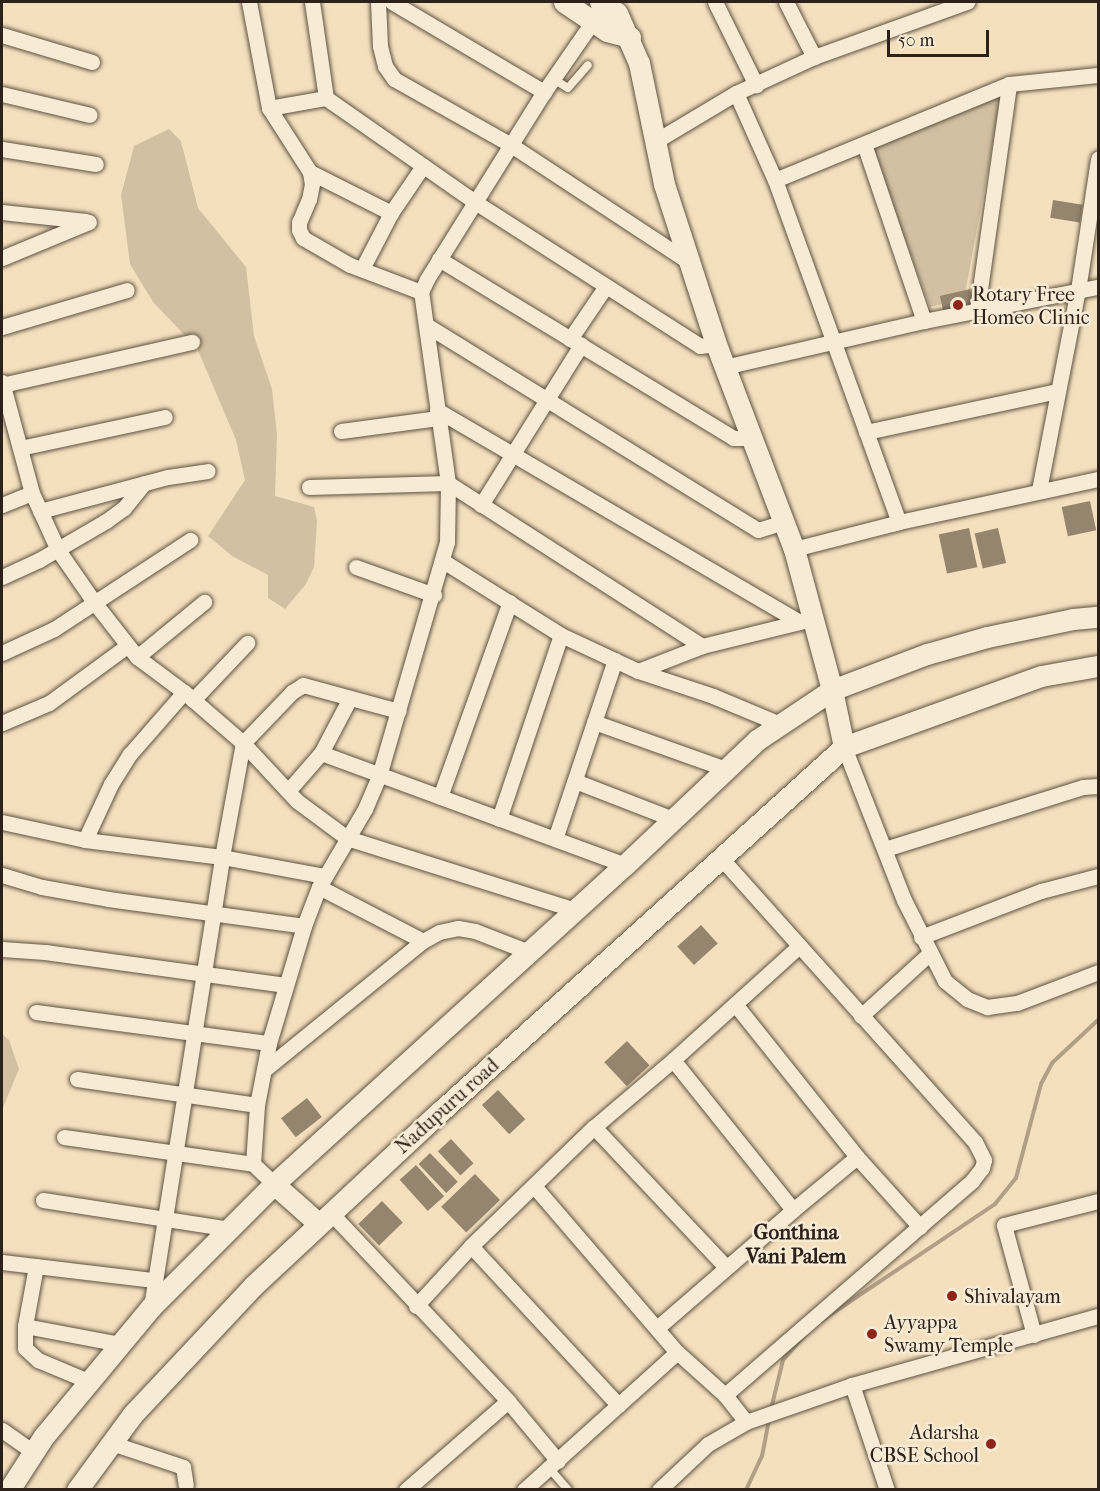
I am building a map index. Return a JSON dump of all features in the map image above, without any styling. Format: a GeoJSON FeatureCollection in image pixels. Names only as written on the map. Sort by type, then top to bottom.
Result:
{"type":"FeatureCollection","features":[{"type":"Feature","properties":{"kind":"street"},"geometry":{"type":"LineString","coordinates":[[249,2],[268,108],[310,172],[312,184],[299,230],[303,238],[330,256],[421,292]]}},
{"type":"Feature","properties":{"kind":"street"},"geometry":{"type":"LineString","coordinates":[[312,2],[326,98]]}},
{"type":"Feature","properties":{"kind":"street"},"geometry":{"type":"LineString","coordinates":[[378,2],[380,46],[385,66],[394,79],[511,145],[689,262]]}},
{"type":"Feature","properties":{"kind":"street"},"geometry":{"type":"LineString","coordinates":[[392,2],[544,92]]}},
{"type":"Feature","properties":{"kind":"street"},"geometry":{"type":"LineString","coordinates":[[564,2],[604,8],[617,13],[630,38],[646,88],[654,142],[664,184],[724,367],[794,549],[806,621],[832,690],[844,747],[921,937],[945,981],[967,999],[987,1007],[1017,1003],[1098,972]]}},
{"type":"Feature","properties":{"kind":"street"},"geometry":{"type":"LineString","coordinates":[[716,2],[756,85]]}},
{"type":"Feature","properties":{"kind":"street"},"geometry":{"type":"LineString","coordinates":[[786,2],[814,57]]}},
{"type":"Feature","properties":{"kind":"street"},"geometry":{"type":"LineString","coordinates":[[654,142],[736,93],[814,57],[967,2]]}},
{"type":"Feature","properties":{"kind":"street"},"geometry":{"type":"LineString","coordinates":[[253,1164],[257,1105],[269,1042],[304,926],[322,881],[365,809],[379,776],[443,561],[449,524],[448,483],[421,292],[439,259],[544,92],[604,8]]}},
{"type":"Feature","properties":{"kind":"street"},"geometry":{"type":"LineString","coordinates":[[2,35],[92,62]]}},
{"type":"Feature","properties":{"kind":"street"},"geometry":{"type":"LineString","coordinates":[[775,180],[1009,84],[1098,75]]}},
{"type":"Feature","properties":{"kind":"street"},"geometry":{"type":"LineString","coordinates":[[977,310],[1009,84]]}},
{"type":"Feature","properties":{"kind":"street"},"geometry":{"type":"LineString","coordinates":[[736,93],[775,180],[899,522]]}},
{"type":"Feature","properties":{"kind":"street"},"geometry":{"type":"LineString","coordinates":[[2,94],[90,115]]}},
{"type":"Feature","properties":{"kind":"street"},"geometry":{"type":"LineString","coordinates":[[268,108],[326,98],[475,202],[700,346],[716,344]]}},
{"type":"Feature","properties":{"kind":"street"},"geometry":{"type":"LineString","coordinates":[[864,144],[924,321]]}},
{"type":"Feature","properties":{"kind":"street"},"geometry":{"type":"LineString","coordinates":[[2,149],[96,164]]}},
{"type":"Feature","properties":{"kind":"street"},"geometry":{"type":"LineString","coordinates":[[1040,490],[1078,290],[1098,159]]}},
{"type":"Feature","properties":{"kind":"street"},"geometry":{"type":"LineString","coordinates":[[362,269],[391,213],[423,165]]}},
{"type":"Feature","properties":{"kind":"street"},"geometry":{"type":"LineString","coordinates":[[310,172],[391,213]]}},
{"type":"Feature","properties":{"kind":"street"},"geometry":{"type":"LineString","coordinates":[[2,212],[89,222],[2,258]]}},
{"type":"Feature","properties":{"kind":"street"},"geometry":{"type":"LineString","coordinates":[[439,259],[733,438],[753,438]]}},
{"type":"Feature","properties":{"kind":"street"},"geometry":{"type":"LineString","coordinates":[[481,505],[548,400],[606,286]]}},
{"type":"Feature","properties":{"kind":"street"},"geometry":{"type":"LineString","coordinates":[[724,367],[924,321],[1098,287]]}},
{"type":"Feature","properties":{"kind":"street"},"geometry":{"type":"LineString","coordinates":[[2,327],[127,290]]}},
{"type":"Feature","properties":{"kind":"street"},"geometry":{"type":"LineString","coordinates":[[426,325],[758,530],[784,522]]}},
{"type":"Feature","properties":{"kind":"street"},"geometry":{"type":"LineString","coordinates":[[192,342],[2,383],[8,429],[20,448],[32,493],[58,550],[132,652],[243,743],[297,801],[347,838],[575,910]]}},
{"type":"Feature","properties":{"kind":"street"},"geometry":{"type":"LineString","coordinates":[[866,432],[1058,391]]}},
{"type":"Feature","properties":{"kind":"street"},"geometry":{"type":"LineString","coordinates":[[341,431],[438,414],[806,621]]}},
{"type":"Feature","properties":{"kind":"street"},"geometry":{"type":"LineString","coordinates":[[20,448],[165,417]]}},
{"type":"Feature","properties":{"kind":"street"},"geometry":{"type":"LineString","coordinates":[[40,511],[144,483],[208,471]]}},
{"type":"Feature","properties":{"kind":"street"},"geometry":{"type":"LineString","coordinates":[[794,549],[899,522],[1098,479]]}},
{"type":"Feature","properties":{"kind":"street"},"geometry":{"type":"LineString","coordinates":[[2,577],[58,550],[124,508],[144,483]]}},
{"type":"Feature","properties":{"kind":"street"},"geometry":{"type":"LineString","coordinates":[[309,487],[448,483],[702,646]]}},
{"type":"Feature","properties":{"kind":"street"},"geometry":{"type":"LineString","coordinates":[[2,505],[32,493]]}},
{"type":"Feature","properties":{"kind":"street"},"geometry":{"type":"LineString","coordinates":[[2,653],[54,629],[190,540]]}},
{"type":"Feature","properties":{"kind":"street"},"geometry":{"type":"LineString","coordinates":[[443,561],[561,635],[638,671],[713,696],[780,724]]}},
{"type":"Feature","properties":{"kind":"street"},"geometry":{"type":"LineString","coordinates":[[356,567],[434,595]]}},
{"type":"Feature","properties":{"kind":"street"},"geometry":{"type":"LineString","coordinates":[[2,723],[49,703],[132,652],[204,602]]}},
{"type":"Feature","properties":{"kind":"street"},"geometry":{"type":"LineString","coordinates":[[440,797],[510,602]]}},
{"type":"Feature","properties":{"kind":"street"},"geometry":{"type":"LineString","coordinates":[[9,1490],[34,1452],[88,1381],[151,1307],[274,1184],[625,865],[757,740],[832,690],[927,654],[987,637],[1073,619],[1098,617]]}},
{"type":"Feature","properties":{"kind":"street"},"geometry":{"type":"LineString","coordinates":[[638,671],[702,646],[806,621]]}},
{"type":"Feature","properties":{"kind":"street"},"geometry":{"type":"LineString","coordinates":[[499,819],[561,635]]}},
{"type":"Feature","properties":{"kind":"street"},"geometry":{"type":"LineString","coordinates":[[85,840],[111,784],[130,754],[188,696],[247,643]]}},
{"type":"Feature","properties":{"kind":"street"},"geometry":{"type":"LineString","coordinates":[[555,839],[615,660]]}},
{"type":"Feature","properties":{"kind":"street"},"geometry":{"type":"LineString","coordinates":[[844,747],[1041,675],[1098,666]]}},
{"type":"Feature","properties":{"kind":"street"},"geometry":{"type":"LineString","coordinates":[[151,1307],[222,857],[243,743],[292,692],[303,686],[399,711]]}},
{"type":"Feature","properties":{"kind":"street"},"geometry":{"type":"LineString","coordinates":[[288,791],[321,753],[350,698]]}},
{"type":"Feature","properties":{"kind":"street"},"geometry":{"type":"LineString","coordinates":[[594,722],[726,769]]}},
{"type":"Feature","properties":{"kind":"street","name":"Nadupuru road"},"geometry":{"type":"LineString","coordinates":[[77,1490],[133,1414],[253,1286],[844,747]]}},
{"type":"Feature","properties":{"kind":"street"},"geometry":{"type":"LineString","coordinates":[[321,753],[625,865]]}},
{"type":"Feature","properties":{"kind":"street"},"geometry":{"type":"LineString","coordinates":[[575,781],[673,819]]}},
{"type":"Feature","properties":{"kind":"street"},"geometry":{"type":"LineString","coordinates":[[885,849],[1083,787],[1098,786]]}},
{"type":"Feature","properties":{"kind":"street"},"geometry":{"type":"LineString","coordinates":[[2,822],[85,840],[222,857],[322,881],[423,941]]}},
{"type":"Feature","properties":{"kind":"street"},"geometry":{"type":"LineString","coordinates":[[721,858],[983,1154],[982,1168],[972,1181],[725,1395]]}},
{"type":"Feature","properties":{"kind":"street"},"geometry":{"type":"LineString","coordinates":[[2,875],[42,887],[213,915],[304,926]]}},
{"type":"Feature","properties":{"kind":"street"},"geometry":{"type":"LineString","coordinates":[[921,937],[1041,891],[1098,876]]}},
{"type":"Feature","properties":{"kind":"street"},"geometry":{"type":"LineString","coordinates":[[264,1070],[423,941],[439,932],[458,928],[492,935],[529,952]]}},
{"type":"Feature","properties":{"kind":"street"},"geometry":{"type":"LineString","coordinates":[[416,1306],[471,1246],[594,1127],[673,1060],[799,946]]}},
{"type":"Feature","properties":{"kind":"street"},"geometry":{"type":"LineString","coordinates":[[2,949],[45,952],[286,985]]}},
{"type":"Feature","properties":{"kind":"street"},"geometry":{"type":"LineString","coordinates":[[861,1016],[930,953]]}},
{"type":"Feature","properties":{"kind":"street"},"geometry":{"type":"LineString","coordinates":[[735,1004],[857,1157],[920,1227]]}},
{"type":"Feature","properties":{"kind":"street"},"geometry":{"type":"LineString","coordinates":[[36,1012],[269,1042]]}},
{"type":"Feature","properties":{"kind":"street"},"geometry":{"type":"LineString","coordinates":[[673,1060],[793,1210]]}},
{"type":"Feature","properties":{"kind":"street"},"geometry":{"type":"LineString","coordinates":[[77,1079],[257,1105]]}},
{"type":"Feature","properties":{"kind":"street"},"geometry":{"type":"LineString","coordinates":[[594,1127],[726,1267]]}},
{"type":"Feature","properties":{"kind":"street"},"geometry":{"type":"LineString","coordinates":[[64,1137],[253,1164],[274,1184],[325,1218],[416,1306],[508,1401],[553,1464]]}},
{"type":"Feature","properties":{"kind":"street"},"geometry":{"type":"LineString","coordinates":[[657,1328],[857,1157]]}},
{"type":"Feature","properties":{"kind":"street"},"geometry":{"type":"LineString","coordinates":[[534,1186],[677,1352],[752,1420]]}},
{"type":"Feature","properties":{"kind":"street"},"geometry":{"type":"LineString","coordinates":[[43,1200],[230,1229]]}},
{"type":"Feature","properties":{"kind":"street"},"geometry":{"type":"LineString","coordinates":[[1034,1335],[1004,1225],[1098,1201]]}},
{"type":"Feature","properties":{"kind":"street"},"geometry":{"type":"LineString","coordinates":[[471,1246],[618,1405]]}},
{"type":"Feature","properties":{"kind":"street"},"geometry":{"type":"LineString","coordinates":[[2,1262],[154,1280]]}},
{"type":"Feature","properties":{"kind":"street"},"geometry":{"type":"LineString","coordinates":[[36,1266],[25,1326],[25,1348],[30,1355],[88,1381]]}},
{"type":"Feature","properties":{"kind":"street"},"geometry":{"type":"LineString","coordinates":[[659,1490],[708,1444],[752,1420],[852,1385],[1098,1316]]}},
{"type":"Feature","properties":{"kind":"street"},"geometry":{"type":"LineString","coordinates":[[25,1326],[119,1344]]}},
{"type":"Feature","properties":{"kind":"street"},"geometry":{"type":"LineString","coordinates":[[524,1490],[677,1352]]}},
{"type":"Feature","properties":{"kind":"street"},"geometry":{"type":"LineString","coordinates":[[852,1385],[887,1490]]}},
{"type":"Feature","properties":{"kind":"street"},"geometry":{"type":"LineString","coordinates":[[406,1490],[508,1401]]}},
{"type":"Feature","properties":{"kind":"street"},"geometry":{"type":"LineString","coordinates":[[2,1430],[34,1452]]}},
{"type":"Feature","properties":{"kind":"street"},"geometry":{"type":"LineString","coordinates":[[111,1443],[183,1467],[186,1485]]}},
{"type":"Feature","properties":{"kind":"lane"},"geometry":{"type":"LineString","coordinates":[[553,79],[568,88],[588,65]]}},
{"type":"Feature","properties":{"kind":"lane"},"geometry":{"type":"LineString","coordinates":[[553,1464],[568,1490]]}},
{"type":"Feature","properties":{"kind":"shaded area"},"geometry":{"type":"Polygon","coordinates":[[[1002,94],[964,299],[930,307],[871,147],[1002,94]]]}},
{"type":"Feature","properties":{"kind":"shaded area"},"geometry":{"type":"Polygon","coordinates":[[[169,129],[181,141],[198,208],[246,267],[254,336],[272,389],[277,435],[275,496],[314,507],[317,521],[314,567],[306,584],[285,609],[268,598],[268,575],[232,556],[208,536],[245,480],[236,440],[197,348],[153,302],[130,264],[121,195],[134,146],[169,129]]]}},
{"type":"Feature","properties":{"kind":"shaded area"},"geometry":{"type":"Polygon","coordinates":[[[2,1034],[9,1040],[19,1069],[2,1110],[2,1034]]]}},
{"type":"Feature","properties":{"kind":"building"},"geometry":{"type":"Polygon","coordinates":[[[1053,200],[1083,205],[1080,222],[1050,218],[1053,200]]]}},
{"type":"Feature","properties":{"kind":"building"},"geometry":{"type":"Polygon","coordinates":[[[970,289],[974,306],[944,313],[940,296],[970,289]]]}},
{"type":"Feature","properties":{"kind":"building"},"geometry":{"type":"Polygon","coordinates":[[[1090,501],[1096,530],[1068,536],[1062,507],[1090,501]]]}},
{"type":"Feature","properties":{"kind":"building"},"geometry":{"type":"Polygon","coordinates":[[[969,528],[977,567],[947,574],[939,534],[969,528]]]}},
{"type":"Feature","properties":{"kind":"building"},"geometry":{"type":"Polygon","coordinates":[[[998,528],[1006,563],[983,568],[975,533],[998,528]]]}},
{"type":"Feature","properties":{"kind":"building"},"geometry":{"type":"Polygon","coordinates":[[[701,925],[718,944],[694,965],[677,946],[701,925]]]}},
{"type":"Feature","properties":{"kind":"building"},"geometry":{"type":"Polygon","coordinates":[[[627,1041],[650,1065],[627,1086],[604,1062],[627,1041]]]}},
{"type":"Feature","properties":{"kind":"building"},"geometry":{"type":"Polygon","coordinates":[[[498,1090],[525,1119],[509,1134],[482,1105],[498,1090]]]}},
{"type":"Feature","properties":{"kind":"building"},"geometry":{"type":"Polygon","coordinates":[[[307,1098],[322,1117],[296,1137],[281,1118],[307,1098]]]}},
{"type":"Feature","properties":{"kind":"building"},"geometry":{"type":"Polygon","coordinates":[[[451,1139],[474,1163],[460,1175],[438,1151],[451,1139]]]}},
{"type":"Feature","properties":{"kind":"building"},"geometry":{"type":"Polygon","coordinates":[[[430,1153],[458,1182],[446,1193],[418,1164],[430,1153]]]}},
{"type":"Feature","properties":{"kind":"building"},"geometry":{"type":"Polygon","coordinates":[[[416,1165],[444,1196],[428,1211],[400,1180],[416,1165]]]}},
{"type":"Feature","properties":{"kind":"building"},"geometry":{"type":"Polygon","coordinates":[[[475,1174],[500,1200],[466,1233],[441,1207],[475,1174]]]}},
{"type":"Feature","properties":{"kind":"building"},"geometry":{"type":"Polygon","coordinates":[[[382,1201],[403,1223],[379,1246],[358,1224],[382,1201]]]}},
{"type":"Feature","properties":{"kind":"waterway"},"geometry":{"type":"LineString","coordinates":[[821,1321],[995,1204],[1016,1178],[1041,1084],[1052,1063],[1098,1020]]}},
{"type":"Feature","properties":{"kind":"waterway"},"geometry":{"type":"LineString","coordinates":[[771,1409],[783,1360],[806,1334]]}},
{"type":"Feature","properties":{"kind":"waterway"},"geometry":{"type":"LineString","coordinates":[[746,1490],[762,1456],[769,1420]]}},
{"type":"Feature","properties":{"kind":"place","name":"Rotary Free Homeo Clinic"},"geometry":{"type":"Point","coordinates":[958,305]}},
{"type":"Feature","properties":{"kind":"place","name":"Shivalayam"},"geometry":{"type":"Point","coordinates":[952,1296]}},
{"type":"Feature","properties":{"kind":"place","name":"Ayyappa Swamy Temple"},"geometry":{"type":"Point","coordinates":[872,1334]}},
{"type":"Feature","properties":{"kind":"place","name":"Adarsha CBSE School"},"geometry":{"type":"Point","coordinates":[991,1444]}},
{"type":"Feature","properties":{"kind":"district","name":"Gonthina Vani Palem"},"geometry":{"type":"Point","coordinates":[796,1244]}}]}
